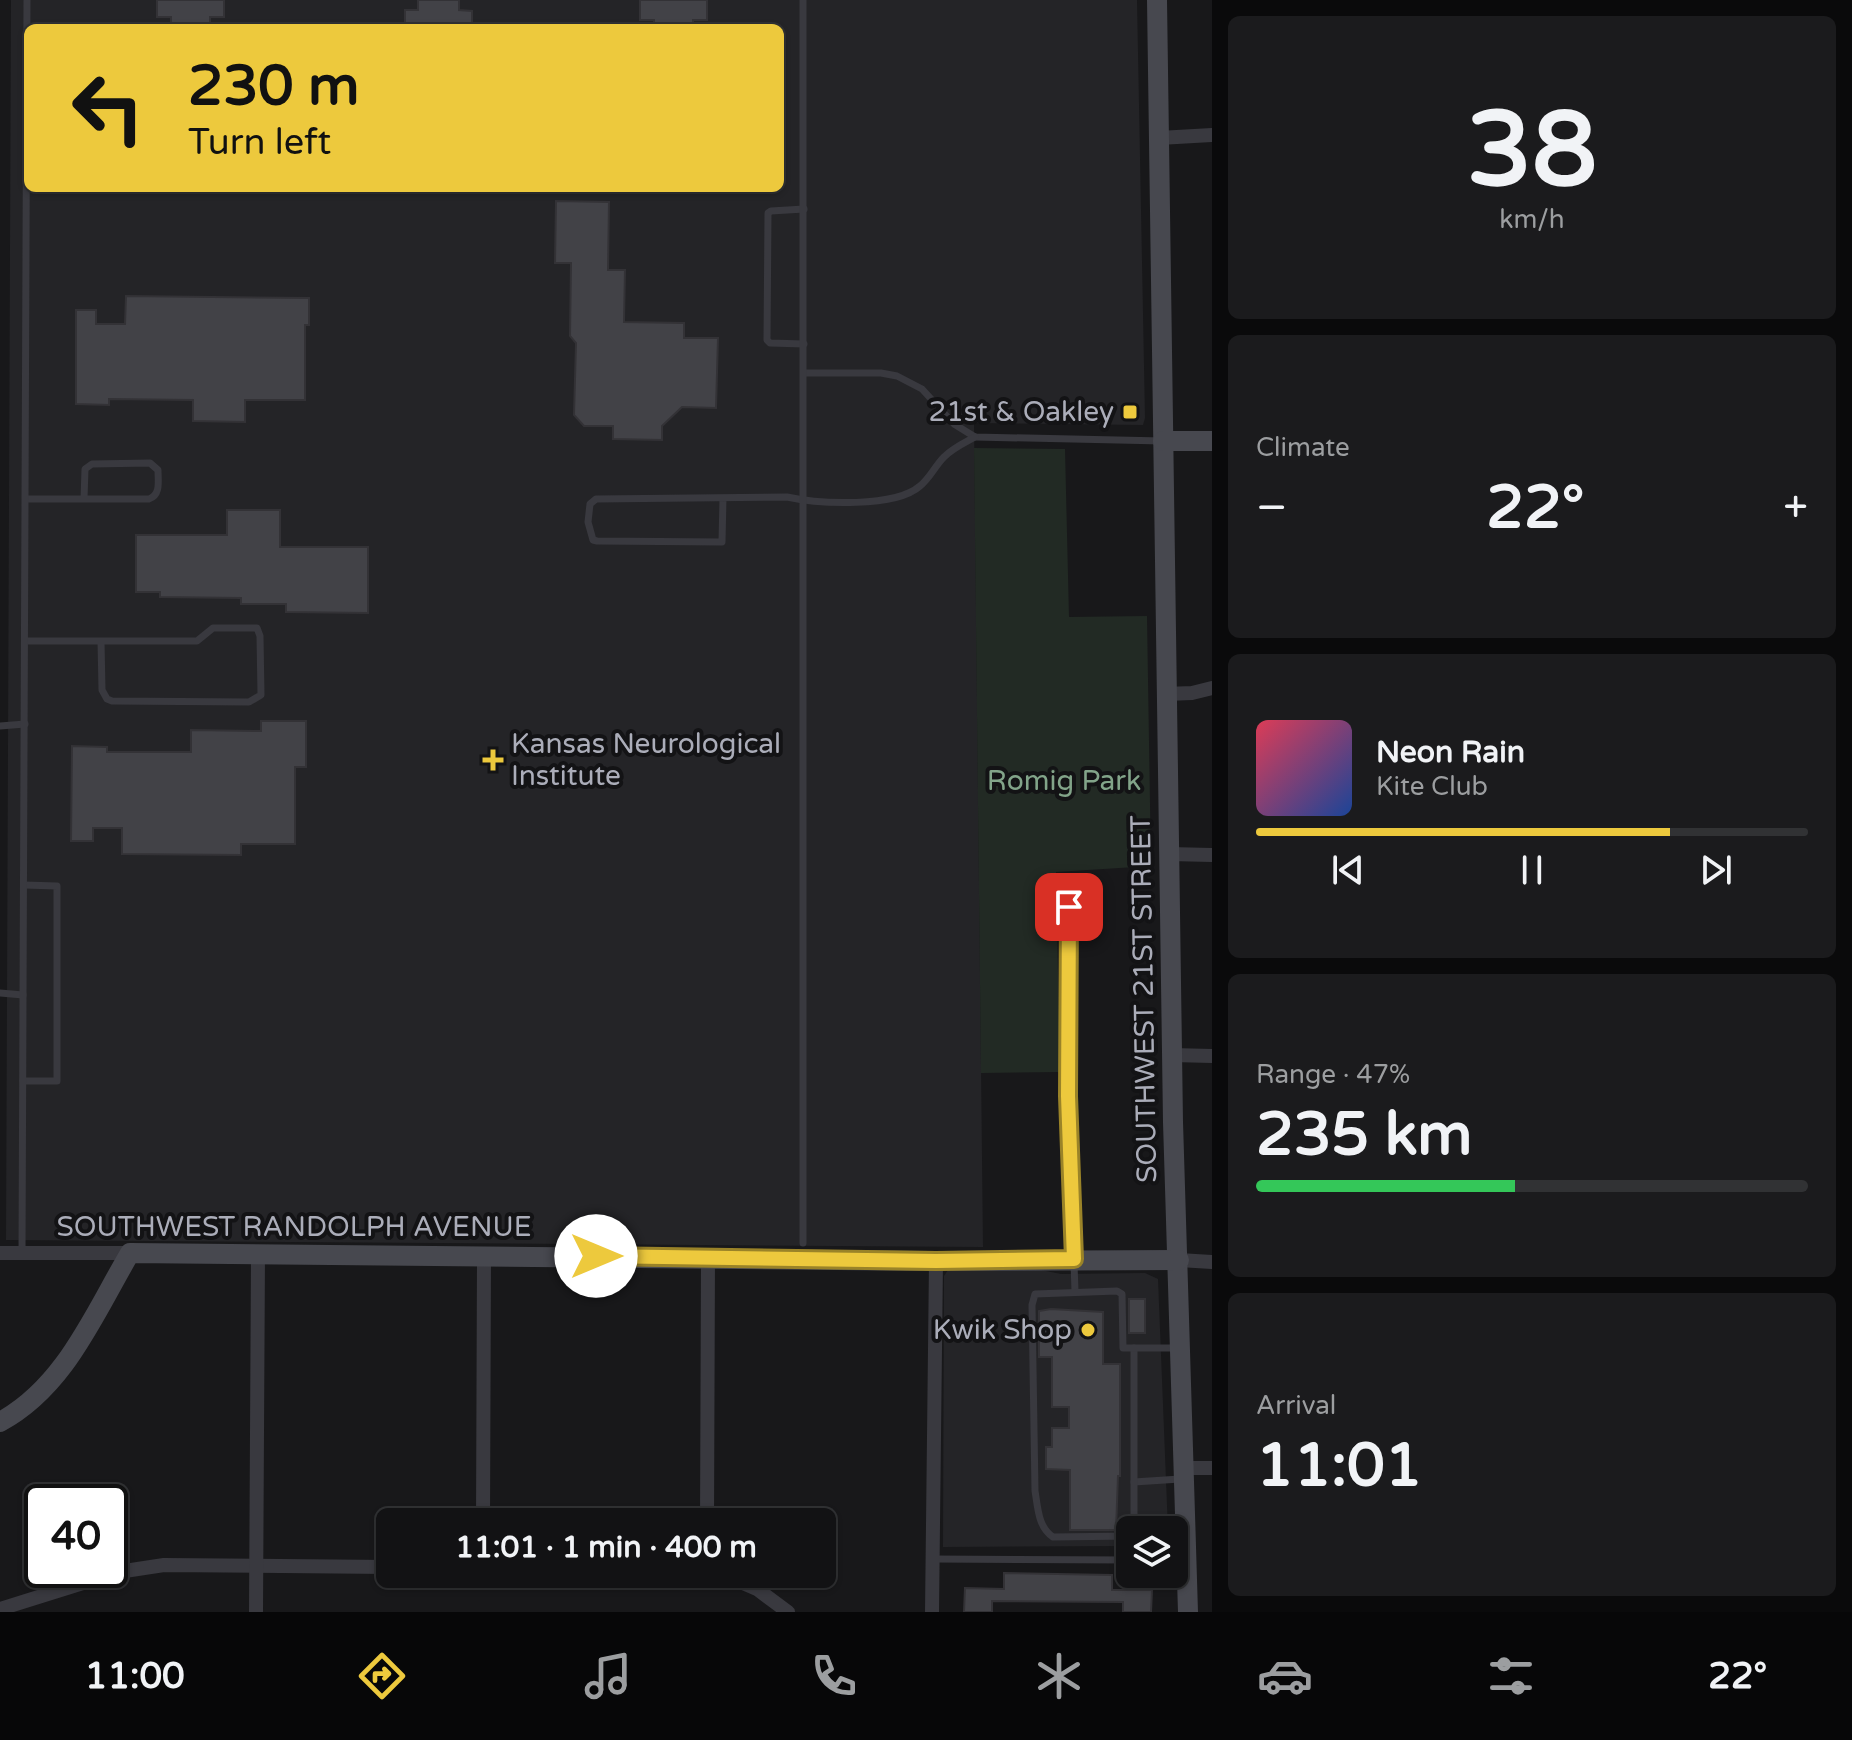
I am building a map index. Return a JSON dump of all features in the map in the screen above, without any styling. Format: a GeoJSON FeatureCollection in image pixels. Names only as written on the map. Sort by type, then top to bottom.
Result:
{"type":"FeatureCollection","features":[{"type":"Feature","properties":{"kind":"main road","name":"SOUTHWEST 21ST STREET"},"geometry":{"type":"LineString","coordinates":[[1157,0],[1172,1055],[1185,1473],[1183,1516]]}},
{"type":"Feature","properties":{"kind":"main road"},"geometry":{"type":"LineString","coordinates":[[1163,441],[1212,441]]}},
{"type":"Feature","properties":{"kind":"main road"},"geometry":{"type":"LineString","coordinates":[[0,1422],[27,1405],[48,1386],[68,1359],[130,1253]]}},
{"type":"Feature","properties":{"kind":"main road","name":"SOUTHWEST RANDOLPH AVENUE"},"geometry":{"type":"LineString","coordinates":[[130,1253],[936,1261],[1179,1260]]}},
{"type":"Feature","properties":{"kind":"main road","name":"SOUTHWEST 21ST STREET"},"geometry":{"type":"LineString","coordinates":[[1184,1588],[1188,1612]]}},
{"type":"Feature","properties":{"kind":"street"},"geometry":{"type":"LineString","coordinates":[[1159,138],[1212,135]]}},
{"type":"Feature","properties":{"kind":"street"},"geometry":{"type":"LineString","coordinates":[[1166,694],[1212,688]]}},
{"type":"Feature","properties":{"kind":"street"},"geometry":{"type":"LineString","coordinates":[[1169,854],[1212,855]]}},
{"type":"Feature","properties":{"kind":"street"},"geometry":{"type":"LineString","coordinates":[[1172,1055],[1212,1056]]}},
{"type":"Feature","properties":{"kind":"street","name":"SOUTHWEST RANDOLPH AVENUE"},"geometry":{"type":"LineString","coordinates":[[0,1253],[130,1253]]}},
{"type":"Feature","properties":{"kind":"street"},"geometry":{"type":"LineString","coordinates":[[256,1612],[258,1254]]}},
{"type":"Feature","properties":{"kind":"street"},"geometry":{"type":"LineString","coordinates":[[483,1508],[484,1256]]}},
{"type":"Feature","properties":{"kind":"street"},"geometry":{"type":"LineString","coordinates":[[707,1508],[708,1257]]}},
{"type":"Feature","properties":{"kind":"street","name":"SOUTHWEST RANDOLPH AVENUE"},"geometry":{"type":"LineString","coordinates":[[1179,1260],[1212,1262]]}},
{"type":"Feature","properties":{"kind":"street"},"geometry":{"type":"LineString","coordinates":[[932,1612],[936,1261]]}},
{"type":"Feature","properties":{"kind":"street"},"geometry":{"type":"LineString","coordinates":[[1185,1473],[1212,1468]]}},
{"type":"Feature","properties":{"kind":"street"},"geometry":{"type":"LineString","coordinates":[[0,1609],[118,1572],[164,1565],[376,1567]]}},
{"type":"Feature","properties":{"kind":"street"},"geometry":{"type":"LineString","coordinates":[[755,1588],[788,1612]]}},
{"type":"Feature","properties":{"kind":"lane"},"geometry":{"type":"LineString","coordinates":[[27,0],[27,24]]}},
{"type":"Feature","properties":{"kind":"lane"},"geometry":{"type":"LineString","coordinates":[[803,0],[803,1243]]}},
{"type":"Feature","properties":{"kind":"lane"},"geometry":{"type":"LineString","coordinates":[[22,1253],[27,192]]}},
{"type":"Feature","properties":{"kind":"lane"},"geometry":{"type":"LineString","coordinates":[[804,209],[768,213],[767,325],[767,340],[770,343],[804,344]]}},
{"type":"Feature","properties":{"kind":"lane"},"geometry":{"type":"LineString","coordinates":[[804,373],[881,373],[897,376],[922,389],[954,424],[975,437]]}},
{"type":"Feature","properties":{"kind":"lane"},"geometry":{"type":"LineString","coordinates":[[723,498],[722,542],[597,541],[593,540],[588,522],[590,504],[596,499],[787,497],[804,501],[875,501],[898,498],[920,486],[952,449],[975,437],[1163,441]]}},
{"type":"Feature","properties":{"kind":"lane"},"geometry":{"type":"LineString","coordinates":[[26,499],[84,499],[154,498],[158,491],[158,470],[150,463],[92,464],[85,469],[84,499]]}},
{"type":"Feature","properties":{"kind":"lane"},"geometry":{"type":"LineString","coordinates":[[25,641],[101,641],[197,641],[213,628],[257,628],[260,636],[261,695],[249,702],[112,701],[102,690],[101,641]]}},
{"type":"Feature","properties":{"kind":"lane"},"geometry":{"type":"LineString","coordinates":[[0,726],[25,724]]}},
{"type":"Feature","properties":{"kind":"lane"},"geometry":{"type":"LineString","coordinates":[[23,1081],[57,1081],[57,886],[24,885]]}},
{"type":"Feature","properties":{"kind":"lane"},"geometry":{"type":"LineString","coordinates":[[1069,907],[1068,1096],[1075,1291]]}},
{"type":"Feature","properties":{"kind":"lane"},"geometry":{"type":"LineString","coordinates":[[0,993],[23,995]]}},
{"type":"Feature","properties":{"kind":"lane"},"geometry":{"type":"LineString","coordinates":[[1116,1536],[1053,1537],[1045,1531],[1040,1519],[1035,1491],[1032,1305],[1035,1294],[1112,1290],[1122,1294],[1123,1348],[1182,1348]]}},
{"type":"Feature","properties":{"kind":"lane"},"geometry":{"type":"LineString","coordinates":[[1134,1348],[1134,1516]]}},
{"type":"Feature","properties":{"kind":"lane"},"geometry":{"type":"LineString","coordinates":[[1134,1482],[1185,1473]]}},
{"type":"Feature","properties":{"kind":"lane"},"geometry":{"type":"LineString","coordinates":[[933,1559],[1116,1560]]}},
{"type":"Feature","properties":{"kind":"shaded area","name":"Kansas Neurological Institute"},"geometry":{"type":"Polygon","coordinates":[[[11,0],[1137,0],[1143,425],[974,423],[983,1247],[6,1240],[11,0]]]}},
{"type":"Feature","properties":{"kind":"shaded area"},"geometry":{"type":"Polygon","coordinates":[[[1031,1268],[1061,1274],[1145,1273],[1158,1279],[1167,1516],[1116,1516],[1116,1546],[943,1547],[944,1276],[948,1270],[1031,1268]]]}},
{"type":"Feature","properties":{"kind":"green space","name":"Romig Park"},"geometry":{"type":"Polygon","coordinates":[[[974,448],[1065,449],[1069,617],[1147,616],[1151,866],[1056,872],[1060,1072],[981,1073],[974,448]]]}},
{"type":"Feature","properties":{"kind":"building"},"geometry":{"type":"Polygon","coordinates":[[[157,0],[224,0],[224,17],[210,17],[210,24],[171,24],[171,17],[157,17],[157,0]]]}},
{"type":"Feature","properties":{"kind":"building"},"geometry":{"type":"Polygon","coordinates":[[[418,0],[459,0],[459,10],[472,11],[472,24],[405,24],[405,10],[418,10],[418,0]]]}},
{"type":"Feature","properties":{"kind":"building"},"geometry":{"type":"Polygon","coordinates":[[[640,0],[707,0],[707,20],[693,20],[693,24],[654,24],[654,20],[640,20],[640,0]]]}},
{"type":"Feature","properties":{"kind":"building"},"geometry":{"type":"Polygon","coordinates":[[[556,201],[609,202],[608,270],[625,270],[624,322],[684,323],[684,338],[718,338],[716,408],[682,407],[662,426],[662,440],[613,439],[613,426],[584,426],[574,415],[576,343],[570,336],[571,263],[555,263],[556,201]]]}},
{"type":"Feature","properties":{"kind":"building"},"geometry":{"type":"Polygon","coordinates":[[[126,296],[309,298],[309,325],[305,325],[305,400],[245,400],[245,422],[193,421],[193,400],[109,399],[109,405],[76,404],[76,310],[96,310],[96,324],[125,324],[126,296]]]}},
{"type":"Feature","properties":{"kind":"building"},"geometry":{"type":"Polygon","coordinates":[[[227,510],[280,510],[280,547],[368,547],[368,613],[286,612],[286,604],[241,604],[241,598],[160,597],[160,592],[136,592],[136,535],[227,535],[227,510]]]}},
{"type":"Feature","properties":{"kind":"building"},"geometry":{"type":"Polygon","coordinates":[[[261,721],[306,721],[306,767],[295,767],[295,844],[241,844],[241,855],[122,854],[122,828],[93,828],[93,841],[71,841],[72,746],[107,747],[107,752],[191,752],[191,730],[261,731],[261,721]]]}},
{"type":"Feature","properties":{"kind":"building"},"geometry":{"type":"Polygon","coordinates":[[[1129,1299],[1145,1299],[1145,1333],[1129,1333],[1129,1299]]]}},
{"type":"Feature","properties":{"kind":"building"},"geometry":{"type":"Polygon","coordinates":[[[1039,1311],[1103,1312],[1103,1364],[1120,1364],[1120,1476],[1116,1530],[1070,1530],[1070,1470],[1046,1469],[1046,1447],[1052,1447],[1052,1428],[1069,1428],[1069,1407],[1052,1407],[1052,1357],[1039,1357],[1039,1311]]]}},
{"type":"Feature","properties":{"kind":"building"},"geometry":{"type":"Polygon","coordinates":[[[1004,1573],[1112,1575],[1112,1590],[1152,1590],[1151,1612],[1123,1612],[1123,1602],[992,1601],[992,1612],[964,1612],[965,1588],[1004,1589],[1004,1573]]]}},
{"type":"Feature","properties":{"kind":"place","name":"21st & Oakley"},"geometry":{"type":"Point","coordinates":[1130,412]}},
{"type":"Feature","properties":{"kind":"place","name":"Kansas Neurological Institute"},"geometry":{"type":"Point","coordinates":[493,760]}},
{"type":"Feature","properties":{"kind":"place","name":"Kwik Shop"},"geometry":{"type":"Point","coordinates":[1088,1330]}},
{"type":"Feature","properties":{"kind":"route"},"geometry":{"type":"LineString","coordinates":[[596,1256],[936,1261],[1074,1259],[1068,1096],[1069,907]]}}]}
